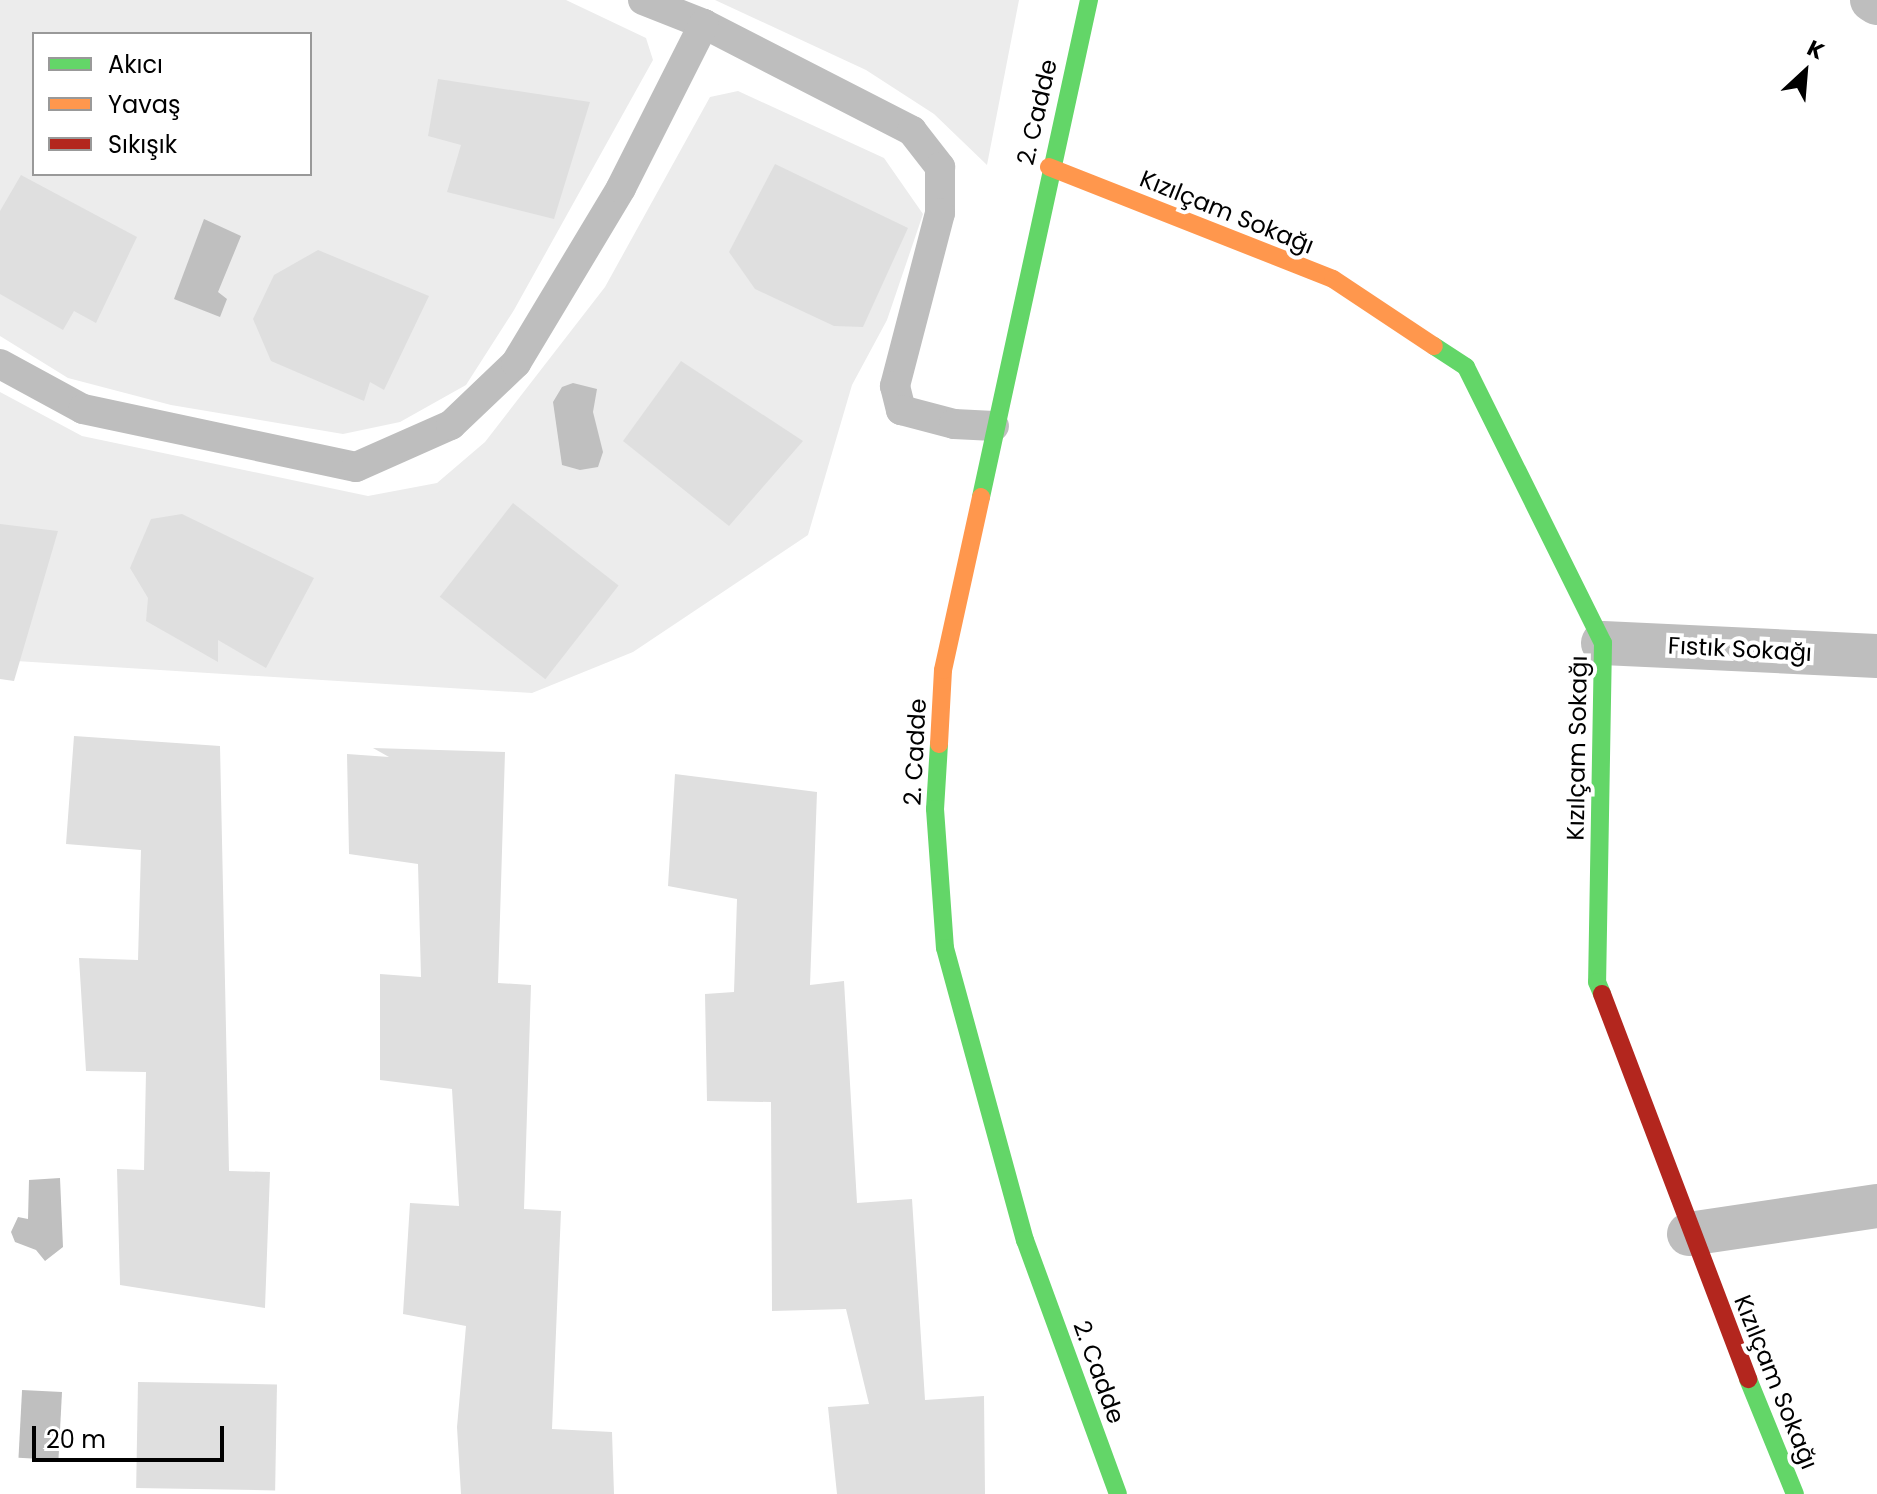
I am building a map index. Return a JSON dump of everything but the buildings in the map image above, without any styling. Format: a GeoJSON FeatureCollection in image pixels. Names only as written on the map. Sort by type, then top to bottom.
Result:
{"type":"FeatureCollection","features":[{"type":"Feature","properties":{"kind":"street","name":"2. Cadde"},"geometry":{"type":"LineString","coordinates":[[1089,0],[1049,167],[943,670],[935,809],[945,948],[1025,1240],[1118,1494]]}},
{"type":"Feature","properties":{"kind":"street","name":"Kızılçam Sokağı"},"geometry":{"type":"LineString","coordinates":[[1049,167],[1333,279],[1466,367],[1603,643],[1597,982],[1689,1234],[1795,1494]]}},
{"type":"Feature","properties":{"kind":"street","name":"Fıstık Sokağı"},"geometry":{"type":"LineString","coordinates":[[1603,643],[1877,656]]}},
{"type":"Feature","properties":{"kind":"street"},"geometry":{"type":"LineString","coordinates":[[1689,1234],[1877,1206]]}},
{"type":"Feature","properties":{"kind":"lane"},"geometry":{"type":"LineString","coordinates":[[643,0],[704,24],[912,131],[940,167],[940,213],[895,386],[901,410],[954,424],[994,426]]}},
{"type":"Feature","properties":{"kind":"lane"},"geometry":{"type":"LineString","coordinates":[[0,364],[83,409],[356,467],[451,425],[516,363],[621,188],[704,24]]}},
{"type":"Feature","properties":{"kind":"shaded area"},"geometry":{"type":"Polygon","coordinates":[[[0,0],[566,0],[646,38],[653,60],[514,310],[466,385],[400,422],[343,434],[171,405],[68,378],[0,336],[0,0]]]}},
{"type":"Feature","properties":{"kind":"shaded area"},"geometry":{"type":"Polygon","coordinates":[[[715,0],[1019,0],[987,165],[934,114],[866,70],[715,0]]]}},
{"type":"Feature","properties":{"kind":"shaded area"},"geometry":{"type":"Polygon","coordinates":[[[738,91],[884,158],[923,214],[887,320],[852,385],[808,535],[633,652],[532,693],[0,660],[0,392],[82,436],[368,496],[437,483],[485,442],[605,287],[710,97],[738,91]]]}},
{"type":"Feature","properties":{"kind":"shaded area"},"geometry":{"type":"Polygon","coordinates":[[[204,219],[241,236],[218,292],[227,299],[220,317],[174,299],[204,219]]]}},
{"type":"Feature","properties":{"kind":"shaded area"},"geometry":{"type":"Polygon","coordinates":[[[573,383],[597,389],[593,412],[603,452],[598,467],[580,470],[562,465],[553,402],[562,387],[573,383]]]}},
{"type":"Feature","properties":{"kind":"shaded area"},"geometry":{"type":"Polygon","coordinates":[[[60,1178],[63,1247],[45,1261],[36,1250],[15,1242],[11,1232],[18,1217],[28,1219],[29,1180],[60,1178]]]}},
{"type":"Feature","properties":{"kind":"shaded area"},"geometry":{"type":"Polygon","coordinates":[[[22,1390],[62,1392],[58,1460],[18,1458],[22,1390]]]}},
{"type":"Feature","properties":{"kind":"traffic: fast"},"geometry":{"type":"LineString","coordinates":[[981,497],[1089,0]]}},
{"type":"Feature","properties":{"kind":"traffic: fast"},"geometry":{"type":"LineString","coordinates":[[1434,346],[1466,367],[1603,643],[1597,982],[1602,994]]}},
{"type":"Feature","properties":{"kind":"traffic: fast"},"geometry":{"type":"LineString","coordinates":[[939,744],[935,809],[945,948],[1025,1240],[1118,1494]]}},
{"type":"Feature","properties":{"kind":"traffic: fast"},"geometry":{"type":"LineString","coordinates":[[1748,1379],[1795,1494]]}},
{"type":"Feature","properties":{"kind":"traffic: slow"},"geometry":{"type":"LineString","coordinates":[[1049,167],[1333,279],[1434,346]]}},
{"type":"Feature","properties":{"kind":"traffic: slow"},"geometry":{"type":"LineString","coordinates":[[939,744],[943,670],[981,497]]}},
{"type":"Feature","properties":{"kind":"traffic: jam"},"geometry":{"type":"LineString","coordinates":[[1602,994],[1748,1379]]}}]}
